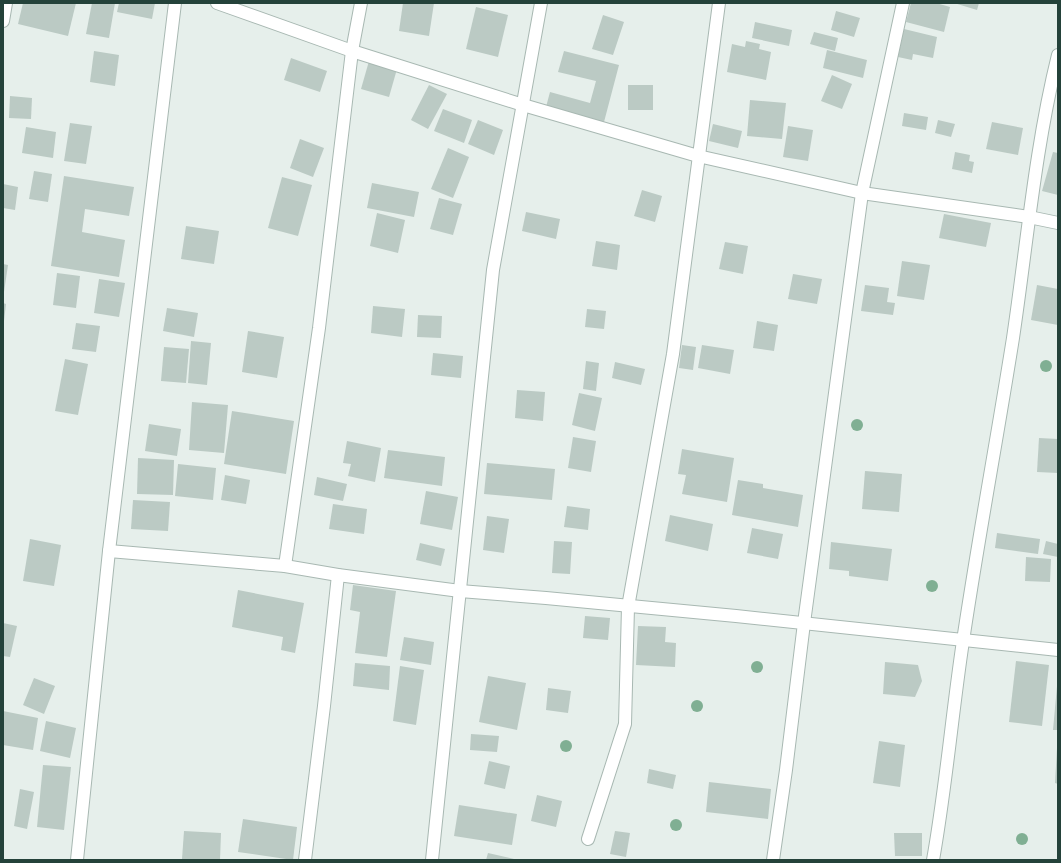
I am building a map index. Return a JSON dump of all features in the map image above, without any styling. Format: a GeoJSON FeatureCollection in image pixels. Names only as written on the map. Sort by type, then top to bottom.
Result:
{"type":"FeatureCollection","features":[{"type":"Feature","properties":{"kind":"street"},"geometry":{"type":"LineString","coordinates":[[3,21],[6,3]]}},
{"type":"Feature","properties":{"kind":"street"},"geometry":{"type":"LineString","coordinates":[[77,860],[109,551],[175,3]]}},
{"type":"Feature","properties":{"kind":"street"},"geometry":{"type":"LineString","coordinates":[[217,3],[352,51],[523,105],[698,156],[862,194],[1029,217],[1058,223]]}},
{"type":"Feature","properties":{"kind":"street"},"geometry":{"type":"LineString","coordinates":[[285,566],[319,328],[352,51],[361,3]]}},
{"type":"Feature","properties":{"kind":"street"},"geometry":{"type":"LineString","coordinates":[[432,860],[492,270],[541,3]]}},
{"type":"Feature","properties":{"kind":"street"},"geometry":{"type":"LineString","coordinates":[[588,839],[625,724],[628,607],[673,354],[698,156],[720,3]]}},
{"type":"Feature","properties":{"kind":"street"},"geometry":{"type":"LineString","coordinates":[[773,860],[862,194],[903,3]]}},
{"type":"Feature","properties":{"kind":"street"},"geometry":{"type":"LineString","coordinates":[[933,860],[942,812],[963,641],[1011,349],[1029,217],[1048,97],[1058,55]]}},
{"type":"Feature","properties":{"kind":"street"},"geometry":{"type":"LineString","coordinates":[[109,551],[285,566],[338,575],[460,591],[804,623],[1058,650]]}},
{"type":"Feature","properties":{"kind":"street"},"geometry":{"type":"LineString","coordinates":[[306,860],[338,575]]}},
{"type":"Feature","properties":{"kind":"building"},"geometry":{"type":"Polygon","coordinates":[[[23,3],[76,3],[68,36],[18,24],[23,3]]]}},
{"type":"Feature","properties":{"kind":"building"},"geometry":{"type":"Polygon","coordinates":[[[92,3],[115,3],[109,38],[86,34],[92,3]]]}},
{"type":"Feature","properties":{"kind":"building"},"geometry":{"type":"Polygon","coordinates":[[[119,3],[155,3],[152,19],[117,12],[119,3]]]}},
{"type":"Feature","properties":{"kind":"building"},"geometry":{"type":"Polygon","coordinates":[[[403,3],[434,3],[429,36],[399,31],[403,3]]]}},
{"type":"Feature","properties":{"kind":"building"},"geometry":{"type":"Polygon","coordinates":[[[911,3],[936,3],[950,7],[944,32],[906,22],[911,3]]]}},
{"type":"Feature","properties":{"kind":"building"},"geometry":{"type":"Polygon","coordinates":[[[954,3],[979,3],[977,10],[954,3]]]}},
{"type":"Feature","properties":{"kind":"building"},"geometry":{"type":"Polygon","coordinates":[[[476,7],[508,15],[498,57],[466,49],[476,7]]]}},
{"type":"Feature","properties":{"kind":"building"},"geometry":{"type":"Polygon","coordinates":[[[836,11],[860,18],[854,37],[831,30],[836,11]]]}},
{"type":"Feature","properties":{"kind":"building"},"geometry":{"type":"Polygon","coordinates":[[[603,15],[624,22],[613,55],[592,49],[603,15]]]}},
{"type":"Feature","properties":{"kind":"building"},"geometry":{"type":"Polygon","coordinates":[[[755,22],[792,30],[789,46],[752,38],[755,22]]]}},
{"type":"Feature","properties":{"kind":"building"},"geometry":{"type":"Polygon","coordinates":[[[904,29],[937,37],[933,58],[913,54],[912,60],[898,57],[904,29]]]}},
{"type":"Feature","properties":{"kind":"building"},"geometry":{"type":"Polygon","coordinates":[[[814,32],[838,38],[835,51],[810,44],[814,32]]]}},
{"type":"Feature","properties":{"kind":"building"},"geometry":{"type":"Polygon","coordinates":[[[746,41],[760,44],[759,49],[771,52],[766,80],[727,72],[732,44],[745,47],[746,41]]]}},
{"type":"Feature","properties":{"kind":"building"},"geometry":{"type":"Polygon","coordinates":[[[827,50],[867,60],[863,78],[823,68],[827,50]]]}},
{"type":"Feature","properties":{"kind":"building"},"geometry":{"type":"Polygon","coordinates":[[[94,51],[119,55],[115,86],[90,82],[94,51]]]}},
{"type":"Feature","properties":{"kind":"building"},"geometry":{"type":"Polygon","coordinates":[[[564,51],[619,65],[604,122],[546,107],[550,92],[590,103],[596,81],[558,72],[564,51]]]}},
{"type":"Feature","properties":{"kind":"building"},"geometry":{"type":"Polygon","coordinates":[[[291,58],[327,71],[320,92],[284,80],[291,58]]]}},
{"type":"Feature","properties":{"kind":"building"},"geometry":{"type":"Polygon","coordinates":[[[369,61],[397,69],[389,97],[361,89],[369,61]]]}},
{"type":"Feature","properties":{"kind":"building"},"geometry":{"type":"Polygon","coordinates":[[[832,75],[852,84],[842,109],[821,101],[832,75]]]}},
{"type":"Feature","properties":{"kind":"building"},"geometry":{"type":"Polygon","coordinates":[[[429,85],[447,94],[428,129],[411,120],[429,85]]]}},
{"type":"Feature","properties":{"kind":"building"},"geometry":{"type":"Polygon","coordinates":[[[628,85],[653,85],[653,110],[628,110],[628,85]]]}},
{"type":"Feature","properties":{"kind":"building"},"geometry":{"type":"Polygon","coordinates":[[[10,96],[32,98],[31,119],[9,118],[10,96]]]}},
{"type":"Feature","properties":{"kind":"building"},"geometry":{"type":"Polygon","coordinates":[[[750,100],[786,103],[782,139],[747,136],[750,100]]]}},
{"type":"Feature","properties":{"kind":"building"},"geometry":{"type":"Polygon","coordinates":[[[443,109],[472,120],[464,143],[434,131],[443,109]]]}},
{"type":"Feature","properties":{"kind":"building"},"geometry":{"type":"Polygon","coordinates":[[[904,113],[928,117],[926,130],[902,126],[904,113]]]}},
{"type":"Feature","properties":{"kind":"building"},"geometry":{"type":"Polygon","coordinates":[[[478,120],[503,130],[494,155],[468,144],[478,120]]]}},
{"type":"Feature","properties":{"kind":"building"},"geometry":{"type":"Polygon","coordinates":[[[938,120],[955,124],[951,137],[935,133],[938,120]]]}},
{"type":"Feature","properties":{"kind":"building"},"geometry":{"type":"Polygon","coordinates":[[[992,122],[1023,128],[1018,155],[986,149],[992,122]]]}},
{"type":"Feature","properties":{"kind":"building"},"geometry":{"type":"Polygon","coordinates":[[[70,123],[92,126],[86,164],[64,161],[70,123]]]}},
{"type":"Feature","properties":{"kind":"building"},"geometry":{"type":"Polygon","coordinates":[[[713,124],[742,131],[738,148],[709,141],[713,124]]]}},
{"type":"Feature","properties":{"kind":"building"},"geometry":{"type":"Polygon","coordinates":[[[788,126],[813,130],[808,161],[783,157],[788,126]]]}},
{"type":"Feature","properties":{"kind":"building"},"geometry":{"type":"Polygon","coordinates":[[[26,127],[56,132],[53,158],[22,153],[26,127]]]}},
{"type":"Feature","properties":{"kind":"building"},"geometry":{"type":"Polygon","coordinates":[[[300,139],[324,148],[313,177],[290,168],[300,139]]]}},
{"type":"Feature","properties":{"kind":"building"},"geometry":{"type":"Polygon","coordinates":[[[448,148],[469,157],[453,198],[431,189],[448,148]]]}},
{"type":"Feature","properties":{"kind":"building"},"geometry":{"type":"Polygon","coordinates":[[[955,152],[970,155],[969,161],[974,162],[972,173],[952,169],[955,152]]]}},
{"type":"Feature","properties":{"kind":"building"},"geometry":{"type":"Polygon","coordinates":[[[1053,152],[1058,153],[1058,195],[1042,191],[1053,152]]]}},
{"type":"Feature","properties":{"kind":"building"},"geometry":{"type":"Polygon","coordinates":[[[34,171],[52,174],[48,202],[29,199],[34,171]]]}},
{"type":"Feature","properties":{"kind":"building"},"geometry":{"type":"Polygon","coordinates":[[[64,176],[134,187],[129,216],[85,209],[82,232],[125,240],[119,277],[51,266],[64,176]]]}},
{"type":"Feature","properties":{"kind":"building"},"geometry":{"type":"Polygon","coordinates":[[[282,177],[312,185],[298,236],[268,228],[282,177]]]}},
{"type":"Feature","properties":{"kind":"building"},"geometry":{"type":"Polygon","coordinates":[[[372,183],[419,192],[414,217],[367,208],[372,183]]]}},
{"type":"Feature","properties":{"kind":"building"},"geometry":{"type":"Polygon","coordinates":[[[3,184],[18,187],[15,210],[3,208],[3,184]]]}},
{"type":"Feature","properties":{"kind":"building"},"geometry":{"type":"Polygon","coordinates":[[[642,190],[662,196],[655,222],[634,216],[642,190]]]}},
{"type":"Feature","properties":{"kind":"building"},"geometry":{"type":"Polygon","coordinates":[[[439,198],[462,204],[453,235],[430,229],[439,198]]]}},
{"type":"Feature","properties":{"kind":"building"},"geometry":{"type":"Polygon","coordinates":[[[526,212],[560,219],[556,239],[522,231],[526,212]]]}},
{"type":"Feature","properties":{"kind":"building"},"geometry":{"type":"Polygon","coordinates":[[[377,213],[405,220],[398,253],[370,246],[377,213]]]}},
{"type":"Feature","properties":{"kind":"building"},"geometry":{"type":"Polygon","coordinates":[[[944,214],[991,223],[986,247],[939,238],[944,214]]]}},
{"type":"Feature","properties":{"kind":"building"},"geometry":{"type":"Polygon","coordinates":[[[186,226],[219,231],[214,264],[181,259],[186,226]]]}},
{"type":"Feature","properties":{"kind":"building"},"geometry":{"type":"Polygon","coordinates":[[[596,241],[620,245],[617,270],[592,266],[596,241]]]}},
{"type":"Feature","properties":{"kind":"building"},"geometry":{"type":"Polygon","coordinates":[[[725,242],[748,246],[743,274],[719,269],[725,242]]]}},
{"type":"Feature","properties":{"kind":"building"},"geometry":{"type":"Polygon","coordinates":[[[902,261],[930,265],[924,300],[897,296],[902,261]]]}},
{"type":"Feature","properties":{"kind":"building"},"geometry":{"type":"Polygon","coordinates":[[[3,264],[8,265],[4,292],[3,292],[3,264]]]}},
{"type":"Feature","properties":{"kind":"building"},"geometry":{"type":"Polygon","coordinates":[[[57,273],[80,276],[76,308],[53,305],[57,273]]]}},
{"type":"Feature","properties":{"kind":"building"},"geometry":{"type":"Polygon","coordinates":[[[793,274],[822,279],[817,304],[788,299],[793,274]]]}},
{"type":"Feature","properties":{"kind":"building"},"geometry":{"type":"Polygon","coordinates":[[[99,279],[125,283],[119,317],[94,313],[99,279]]]}},
{"type":"Feature","properties":{"kind":"building"},"geometry":{"type":"Polygon","coordinates":[[[865,285],[889,288],[887,302],[895,303],[893,315],[861,311],[865,285]]]}},
{"type":"Feature","properties":{"kind":"building"},"geometry":{"type":"Polygon","coordinates":[[[1037,285],[1058,289],[1058,325],[1031,320],[1037,285]]]}},
{"type":"Feature","properties":{"kind":"building"},"geometry":{"type":"Polygon","coordinates":[[[3,303],[6,304],[4,321],[3,321],[3,303]]]}},
{"type":"Feature","properties":{"kind":"building"},"geometry":{"type":"Polygon","coordinates":[[[373,306],[405,309],[402,337],[371,333],[373,306]]]}},
{"type":"Feature","properties":{"kind":"building"},"geometry":{"type":"Polygon","coordinates":[[[167,308],[198,313],[194,337],[163,331],[167,308]]]}},
{"type":"Feature","properties":{"kind":"building"},"geometry":{"type":"Polygon","coordinates":[[[587,309],[606,311],[604,329],[585,327],[587,309]]]}},
{"type":"Feature","properties":{"kind":"building"},"geometry":{"type":"Polygon","coordinates":[[[418,315],[442,316],[441,338],[417,337],[418,315]]]}},
{"type":"Feature","properties":{"kind":"building"},"geometry":{"type":"Polygon","coordinates":[[[757,321],[778,325],[774,351],[753,348],[757,321]]]}},
{"type":"Feature","properties":{"kind":"building"},"geometry":{"type":"Polygon","coordinates":[[[76,323],[100,326],[96,352],[72,349],[76,323]]]}},
{"type":"Feature","properties":{"kind":"building"},"geometry":{"type":"Polygon","coordinates":[[[248,331],[284,337],[277,378],[242,372],[248,331]]]}},
{"type":"Feature","properties":{"kind":"building"},"geometry":{"type":"Polygon","coordinates":[[[191,341],[211,343],[207,385],[188,383],[191,341]]]}},
{"type":"Feature","properties":{"kind":"building"},"geometry":{"type":"Polygon","coordinates":[[[682,345],[696,347],[693,370],[679,368],[682,345]]]}},
{"type":"Feature","properties":{"kind":"building"},"geometry":{"type":"Polygon","coordinates":[[[702,345],[734,350],[730,374],[698,368],[702,345]]]}},
{"type":"Feature","properties":{"kind":"building"},"geometry":{"type":"Polygon","coordinates":[[[164,347],[189,349],[186,383],[161,381],[164,347]]]}},
{"type":"Feature","properties":{"kind":"building"},"geometry":{"type":"Polygon","coordinates":[[[433,353],[463,356],[461,378],[431,375],[433,353]]]}},
{"type":"Feature","properties":{"kind":"building"},"geometry":{"type":"Polygon","coordinates":[[[65,359],[88,364],[78,415],[55,411],[65,359]]]}},
{"type":"Feature","properties":{"kind":"building"},"geometry":{"type":"Polygon","coordinates":[[[586,361],[599,363],[596,391],[583,389],[586,361]]]}},
{"type":"Feature","properties":{"kind":"building"},"geometry":{"type":"Polygon","coordinates":[[[615,362],[645,369],[641,385],[612,378],[615,362]]]}},
{"type":"Feature","properties":{"kind":"building"},"geometry":{"type":"Polygon","coordinates":[[[517,390],[545,392],[543,421],[515,418],[517,390]]]}},
{"type":"Feature","properties":{"kind":"building"},"geometry":{"type":"Polygon","coordinates":[[[579,393],[602,398],[595,431],[572,425],[579,393]]]}},
{"type":"Feature","properties":{"kind":"building"},"geometry":{"type":"Polygon","coordinates":[[[192,402],[228,405],[224,453],[189,450],[192,402]]]}},
{"type":"Feature","properties":{"kind":"building"},"geometry":{"type":"Polygon","coordinates":[[[232,411],[294,421],[286,474],[224,464],[232,411]]]}},
{"type":"Feature","properties":{"kind":"building"},"geometry":{"type":"Polygon","coordinates":[[[149,424],[181,429],[177,456],[145,451],[149,424]]]}},
{"type":"Feature","properties":{"kind":"building"},"geometry":{"type":"Polygon","coordinates":[[[573,437],[596,441],[591,472],[568,468],[573,437]]]}},
{"type":"Feature","properties":{"kind":"building"},"geometry":{"type":"Polygon","coordinates":[[[1039,438],[1058,439],[1058,473],[1037,472],[1039,438]]]}},
{"type":"Feature","properties":{"kind":"building"},"geometry":{"type":"Polygon","coordinates":[[[347,441],[381,448],[375,482],[348,476],[351,464],[343,463],[347,441]]]}},
{"type":"Feature","properties":{"kind":"building"},"geometry":{"type":"Polygon","coordinates":[[[682,449],[734,458],[727,502],[682,494],[686,475],[678,474],[682,449]]]}},
{"type":"Feature","properties":{"kind":"building"},"geometry":{"type":"Polygon","coordinates":[[[388,450],[445,457],[442,486],[384,478],[388,450]]]}},
{"type":"Feature","properties":{"kind":"building"},"geometry":{"type":"Polygon","coordinates":[[[138,458],[174,460],[173,495],[137,494],[138,458]]]}},
{"type":"Feature","properties":{"kind":"building"},"geometry":{"type":"Polygon","coordinates":[[[487,463],[555,469],[552,500],[484,494],[487,463]]]}},
{"type":"Feature","properties":{"kind":"building"},"geometry":{"type":"Polygon","coordinates":[[[178,464],[216,468],[213,500],[175,496],[178,464]]]}},
{"type":"Feature","properties":{"kind":"building"},"geometry":{"type":"Polygon","coordinates":[[[865,471],[902,474],[899,512],[862,509],[865,471]]]}},
{"type":"Feature","properties":{"kind":"building"},"geometry":{"type":"Polygon","coordinates":[[[225,475],[250,480],[246,504],[221,500],[225,475]]]}},
{"type":"Feature","properties":{"kind":"building"},"geometry":{"type":"Polygon","coordinates":[[[317,477],[347,484],[343,501],[314,495],[317,477]]]}},
{"type":"Feature","properties":{"kind":"building"},"geometry":{"type":"Polygon","coordinates":[[[738,480],[763,484],[763,488],[803,495],[798,527],[732,515],[738,480]]]}},
{"type":"Feature","properties":{"kind":"building"},"geometry":{"type":"Polygon","coordinates":[[[426,491],[458,497],[452,530],[420,524],[426,491]]]}},
{"type":"Feature","properties":{"kind":"building"},"geometry":{"type":"Polygon","coordinates":[[[133,500],[170,502],[168,531],[131,529],[133,500]]]}},
{"type":"Feature","properties":{"kind":"building"},"geometry":{"type":"Polygon","coordinates":[[[333,504],[367,509],[364,534],[329,529],[333,504]]]}},
{"type":"Feature","properties":{"kind":"building"},"geometry":{"type":"Polygon","coordinates":[[[567,506],[590,509],[588,530],[564,527],[567,506]]]}},
{"type":"Feature","properties":{"kind":"building"},"geometry":{"type":"Polygon","coordinates":[[[670,515],[713,524],[708,551],[665,541],[670,515]]]}},
{"type":"Feature","properties":{"kind":"building"},"geometry":{"type":"Polygon","coordinates":[[[487,516],[509,519],[504,553],[483,550],[487,516]]]}},
{"type":"Feature","properties":{"kind":"building"},"geometry":{"type":"Polygon","coordinates":[[[752,528],[783,534],[778,559],[747,553],[752,528]]]}},
{"type":"Feature","properties":{"kind":"building"},"geometry":{"type":"Polygon","coordinates":[[[997,533],[1040,539],[1038,554],[995,548],[997,533]]]}},
{"type":"Feature","properties":{"kind":"building"},"geometry":{"type":"Polygon","coordinates":[[[30,539],[61,545],[54,586],[23,581],[30,539]]]}},
{"type":"Feature","properties":{"kind":"building"},"geometry":{"type":"Polygon","coordinates":[[[554,541],[572,542],[570,574],[552,573],[554,541]]]}},
{"type":"Feature","properties":{"kind":"building"},"geometry":{"type":"Polygon","coordinates":[[[1046,541],[1058,544],[1058,557],[1043,554],[1046,541]]]}},
{"type":"Feature","properties":{"kind":"building"},"geometry":{"type":"Polygon","coordinates":[[[831,542],[892,549],[888,581],[849,576],[849,571],[829,569],[831,542]]]}},
{"type":"Feature","properties":{"kind":"building"},"geometry":{"type":"Polygon","coordinates":[[[420,543],[445,549],[441,566],[416,560],[420,543]]]}},
{"type":"Feature","properties":{"kind":"building"},"geometry":{"type":"Polygon","coordinates":[[[1026,557],[1051,559],[1050,582],[1025,581],[1026,557]]]}},
{"type":"Feature","properties":{"kind":"building"},"geometry":{"type":"Polygon","coordinates":[[[353,585],[396,591],[387,657],[355,653],[360,612],[350,610],[353,585]]]}},
{"type":"Feature","properties":{"kind":"building"},"geometry":{"type":"Polygon","coordinates":[[[238,590],[304,603],[295,653],[281,650],[283,637],[232,627],[238,590]]]}},
{"type":"Feature","properties":{"kind":"building"},"geometry":{"type":"Polygon","coordinates":[[[585,616],[610,618],[608,640],[583,638],[585,616]]]}},
{"type":"Feature","properties":{"kind":"building"},"geometry":{"type":"Polygon","coordinates":[[[3,623],[17,626],[10,657],[3,656],[3,623]]]}},
{"type":"Feature","properties":{"kind":"building"},"geometry":{"type":"Polygon","coordinates":[[[638,626],[666,627],[665,642],[676,643],[675,667],[636,665],[638,626]]]}},
{"type":"Feature","properties":{"kind":"building"},"geometry":{"type":"Polygon","coordinates":[[[404,637],[434,642],[431,665],[400,660],[404,637]]]}},
{"type":"Feature","properties":{"kind":"building"},"geometry":{"type":"Polygon","coordinates":[[[1016,661],[1049,665],[1042,726],[1009,722],[1016,661]]]}},
{"type":"Feature","properties":{"kind":"building"},"geometry":{"type":"Polygon","coordinates":[[[885,662],[918,665],[922,681],[915,697],[883,694],[885,662]]]}},
{"type":"Feature","properties":{"kind":"building"},"geometry":{"type":"Polygon","coordinates":[[[355,663],[390,666],[389,690],[353,686],[355,663]]]}},
{"type":"Feature","properties":{"kind":"building"},"geometry":{"type":"Polygon","coordinates":[[[400,666],[424,670],[416,725],[393,721],[400,666]]]}},
{"type":"Feature","properties":{"kind":"building"},"geometry":{"type":"Polygon","coordinates":[[[488,676],[526,683],[517,730],[479,722],[488,676]]]}},
{"type":"Feature","properties":{"kind":"building"},"geometry":{"type":"Polygon","coordinates":[[[34,678],[55,686],[44,714],[23,705],[34,678]]]}},
{"type":"Feature","properties":{"kind":"building"},"geometry":{"type":"Polygon","coordinates":[[[1057,686],[1058,730],[1053,730],[1057,686]]]}},
{"type":"Feature","properties":{"kind":"building"},"geometry":{"type":"Polygon","coordinates":[[[548,688],[571,691],[568,713],[546,710],[548,688]]]}},
{"type":"Feature","properties":{"kind":"building"},"geometry":{"type":"Polygon","coordinates":[[[3,711],[38,718],[33,750],[3,745],[3,711]]]}},
{"type":"Feature","properties":{"kind":"building"},"geometry":{"type":"Polygon","coordinates":[[[46,721],[76,728],[70,758],[40,751],[46,721]]]}},
{"type":"Feature","properties":{"kind":"building"},"geometry":{"type":"Polygon","coordinates":[[[471,734],[499,736],[497,752],[470,750],[471,734]]]}},
{"type":"Feature","properties":{"kind":"building"},"geometry":{"type":"Polygon","coordinates":[[[879,741],[905,745],[900,787],[873,783],[879,741]]]}},
{"type":"Feature","properties":{"kind":"building"},"geometry":{"type":"Polygon","coordinates":[[[1058,748],[1058,784],[1055,783],[1058,748]]]}},
{"type":"Feature","properties":{"kind":"building"},"geometry":{"type":"Polygon","coordinates":[[[489,761],[510,766],[505,789],[484,784],[489,761]]]}},
{"type":"Feature","properties":{"kind":"building"},"geometry":{"type":"Polygon","coordinates":[[[43,765],[71,767],[64,830],[37,827],[43,765]]]}},
{"type":"Feature","properties":{"kind":"building"},"geometry":{"type":"Polygon","coordinates":[[[649,769],[676,775],[673,789],[647,783],[649,769]]]}},
{"type":"Feature","properties":{"kind":"building"},"geometry":{"type":"Polygon","coordinates":[[[709,782],[771,789],[768,819],[706,812],[709,782]]]}},
{"type":"Feature","properties":{"kind":"building"},"geometry":{"type":"Polygon","coordinates":[[[20,789],[34,792],[27,829],[14,826],[20,789]]]}},
{"type":"Feature","properties":{"kind":"building"},"geometry":{"type":"Polygon","coordinates":[[[537,795],[562,801],[556,827],[531,821],[537,795]]]}},
{"type":"Feature","properties":{"kind":"building"},"geometry":{"type":"Polygon","coordinates":[[[459,805],[517,814],[512,845],[454,836],[459,805]]]}},
{"type":"Feature","properties":{"kind":"building"},"geometry":{"type":"Polygon","coordinates":[[[243,819],[297,827],[293,860],[238,852],[243,819]]]}},
{"type":"Feature","properties":{"kind":"building"},"geometry":{"type":"Polygon","coordinates":[[[184,831],[221,833],[220,860],[182,859],[184,831]]]}},
{"type":"Feature","properties":{"kind":"building"},"geometry":{"type":"Polygon","coordinates":[[[615,831],[630,833],[626,857],[610,854],[615,831]]]}},
{"type":"Feature","properties":{"kind":"building"},"geometry":{"type":"Polygon","coordinates":[[[894,833],[922,833],[922,856],[895,856],[894,833]]]}},
{"type":"Feature","properties":{"kind":"building"},"geometry":{"type":"Polygon","coordinates":[[[488,853],[514,859],[486,860],[488,853]]]}}]}
